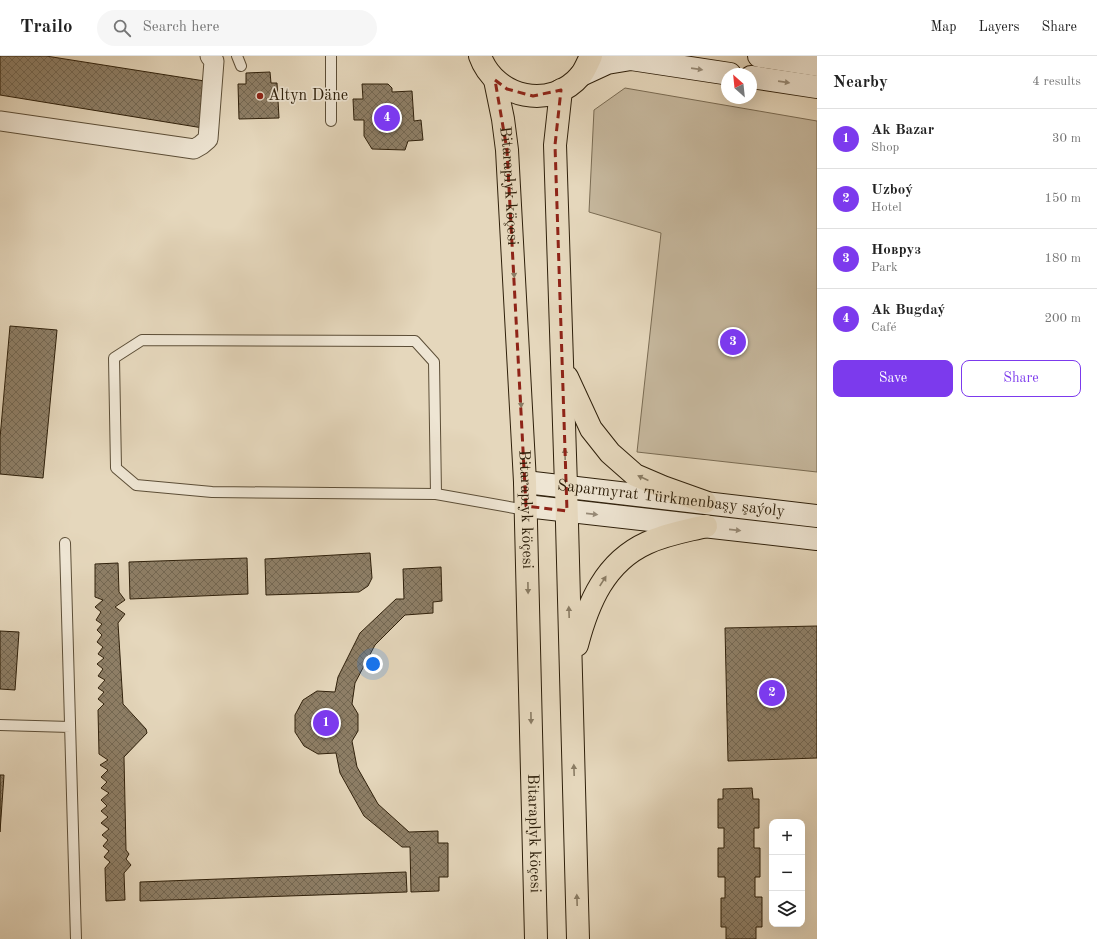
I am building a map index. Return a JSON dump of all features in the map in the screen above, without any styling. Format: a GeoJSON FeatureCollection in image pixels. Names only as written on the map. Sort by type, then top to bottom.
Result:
{"type":"FeatureCollection","features":[{"type":"Feature","properties":{"kind":"highway"},"geometry":{"type":"LineString","coordinates":[[479,56],[486,70],[495,80],[507,89],[520,94],[533,96],[548,95],[572,84],[586,65]]}},
{"type":"Feature","properties":{"kind":"highway","name":"Bitaraplyk köçesi"},"geometry":{"type":"LineString","coordinates":[[495,80],[503,118],[507,150],[526,482],[536,939]]}},
{"type":"Feature","properties":{"kind":"highway"},"geometry":{"type":"LineString","coordinates":[[561,90],[555,145],[567,511],[578,939]]}},
{"type":"Feature","properties":{"kind":"highway"},"geometry":{"type":"LineString","coordinates":[[562,364],[578,403],[591,429],[610,453],[635,475],[663,488],[705,502]]}},
{"type":"Feature","properties":{"kind":"highway"},"geometry":{"type":"LineString","coordinates":[[571,670],[584,619],[596,593],[609,572],[626,556],[647,543],[670,534],[706,526]]}},
{"type":"Feature","properties":{"kind":"main road"},"geometry":{"type":"LineString","coordinates":[[760,56],[817,65]]}},
{"type":"Feature","properties":{"kind":"main road"},"geometry":{"type":"LineString","coordinates":[[586,65],[631,59],[721,73]]}},
{"type":"Feature","properties":{"kind":"main road"},"geometry":{"type":"LineString","coordinates":[[757,78],[817,87]]}},
{"type":"Feature","properties":{"kind":"main road","name":"Saparmyrat Türkmenbaşy şaýoly"},"geometry":{"type":"LineString","coordinates":[[526,482],[817,516]]}},
{"type":"Feature","properties":{"kind":"main road","name":"Saparmyrat Türkmenbaşy şaýoly"},"geometry":{"type":"LineString","coordinates":[[526,508],[567,511],[817,539]]}},
{"type":"Feature","properties":{"kind":"street"},"geometry":{"type":"LineString","coordinates":[[0,121],[194,149],[202,145],[208,139],[214,61],[210,56]]}},
{"type":"Feature","properties":{"kind":"lane"},"geometry":{"type":"LineString","coordinates":[[237,56],[241,66]]}},
{"type":"Feature","properties":{"kind":"lane"},"geometry":{"type":"LineString","coordinates":[[331,56],[331,122]]}},
{"type":"Feature","properties":{"kind":"lane"},"geometry":{"type":"LineString","coordinates":[[436,494],[434,362],[415,341],[142,340],[114,358],[116,468],[136,485],[212,492],[436,494],[526,508]]}},
{"type":"Feature","properties":{"kind":"lane"},"geometry":{"type":"LineString","coordinates":[[65,542],[76,939]]}},
{"type":"Feature","properties":{"kind":"lane"},"geometry":{"type":"LineString","coordinates":[[0,725],[70,727]]}},
{"type":"Feature","properties":{"kind":"highlighted area"},"geometry":{"type":"Polygon","coordinates":[[[495,80],[507,89],[533,96],[561,90],[555,145],[567,511],[526,506],[507,150],[495,80]]]}},
{"type":"Feature","properties":{"kind":"shaded area"},"geometry":{"type":"Polygon","coordinates":[[[625,88],[817,121],[817,472],[637,452],[661,233],[589,212],[594,110],[625,88]]]}},
{"type":"Feature","properties":{"kind":"building"},"geometry":{"type":"Polygon","coordinates":[[[0,56],[46,56],[211,82],[203,128],[0,95],[0,56]]]}},
{"type":"Feature","properties":{"kind":"building"},"geometry":{"type":"Polygon","coordinates":[[[270,72],[271,83],[277,83],[279,118],[239,119],[238,84],[246,84],[246,73],[270,72]]]}},
{"type":"Feature","properties":{"kind":"building"},"geometry":{"type":"Polygon","coordinates":[[[362,84],[388,84],[392,88],[392,92],[412,91],[414,121],[421,120],[423,140],[408,141],[405,150],[372,149],[364,136],[364,120],[354,120],[353,99],[363,99],[362,84]]]}},
{"type":"Feature","properties":{"kind":"building"},"geometry":{"type":"Polygon","coordinates":[[[10,326],[57,330],[43,478],[0,474],[0,438],[10,326]]]}},
{"type":"Feature","properties":{"kind":"building"},"geometry":{"type":"Polygon","coordinates":[[[370,553],[372,578],[368,586],[359,592],[266,595],[265,559],[370,553]]]}},
{"type":"Feature","properties":{"kind":"building"},"geometry":{"type":"Polygon","coordinates":[[[247,558],[248,594],[130,599],[129,562],[247,558]]]}},
{"type":"Feature","properties":{"kind":"building"},"geometry":{"type":"Polygon","coordinates":[[[118,563],[119,592],[125,600],[115,607],[125,614],[118,623],[123,704],[146,729],[147,733],[124,757],[126,850],[129,854],[126,859],[131,865],[124,873],[125,900],[106,901],[105,868],[110,862],[104,857],[109,851],[103,846],[108,840],[102,835],[109,829],[101,823],[108,817],[101,811],[107,806],[101,800],[109,793],[101,788],[107,782],[101,777],[108,770],[100,765],[108,760],[99,754],[98,710],[104,704],[98,699],[104,692],[98,688],[105,680],[98,676],[103,669],[97,664],[104,658],[98,654],[103,647],[97,642],[102,635],[97,630],[102,624],[96,620],[101,612],[95,607],[103,600],[95,597],[95,564],[118,563]]]}},
{"type":"Feature","properties":{"kind":"building"},"geometry":{"type":"Polygon","coordinates":[[[441,567],[442,601],[433,602],[433,613],[405,615],[375,645],[355,683],[352,704],[358,714],[358,731],[352,741],[357,767],[378,804],[409,832],[438,831],[438,843],[448,843],[448,877],[439,877],[439,891],[411,892],[410,847],[402,847],[364,816],[340,773],[336,753],[318,754],[304,746],[295,732],[295,715],[303,700],[317,691],[335,692],[338,677],[360,633],[396,599],[404,599],[403,569],[441,567]]]}},
{"type":"Feature","properties":{"kind":"building"},"geometry":{"type":"Polygon","coordinates":[[[817,626],[817,758],[728,761],[725,628],[817,626]]]}},
{"type":"Feature","properties":{"kind":"building"},"geometry":{"type":"Polygon","coordinates":[[[0,631],[19,632],[15,690],[0,689],[0,631]]]}},
{"type":"Feature","properties":{"kind":"building"},"geometry":{"type":"Polygon","coordinates":[[[0,775],[4,775],[0,832],[0,775]]]}},
{"type":"Feature","properties":{"kind":"building"},"geometry":{"type":"Polygon","coordinates":[[[752,788],[753,799],[759,799],[759,828],[754,828],[754,848],[760,848],[760,877],[755,877],[755,897],[762,897],[762,927],[756,927],[756,939],[726,939],[726,927],[721,927],[721,898],[725,898],[725,877],[718,877],[718,848],[724,848],[724,828],[718,828],[718,799],[723,799],[723,789],[752,788]]]}},
{"type":"Feature","properties":{"kind":"building"},"geometry":{"type":"Polygon","coordinates":[[[406,872],[407,892],[140,901],[140,882],[406,872]]]}},
{"type":"Feature","properties":{"kind":"place","name":"Altyn Däne"},"geometry":{"type":"Point","coordinates":[260,96]}},
{"type":"Feature","properties":{"kind":"place","name":"Ak Bugdaý"},"geometry":{"type":"Point","coordinates":[387,118]}},
{"type":"Feature","properties":{"kind":"place","name":"Новруз"},"geometry":{"type":"Point","coordinates":[733,342]}},
{"type":"Feature","properties":{"kind":"place","name":"Uzboý"},"geometry":{"type":"Point","coordinates":[772,693]}},
{"type":"Feature","properties":{"kind":"place","name":"Ak Bazar"},"geometry":{"type":"Point","coordinates":[326,723]}}]}
